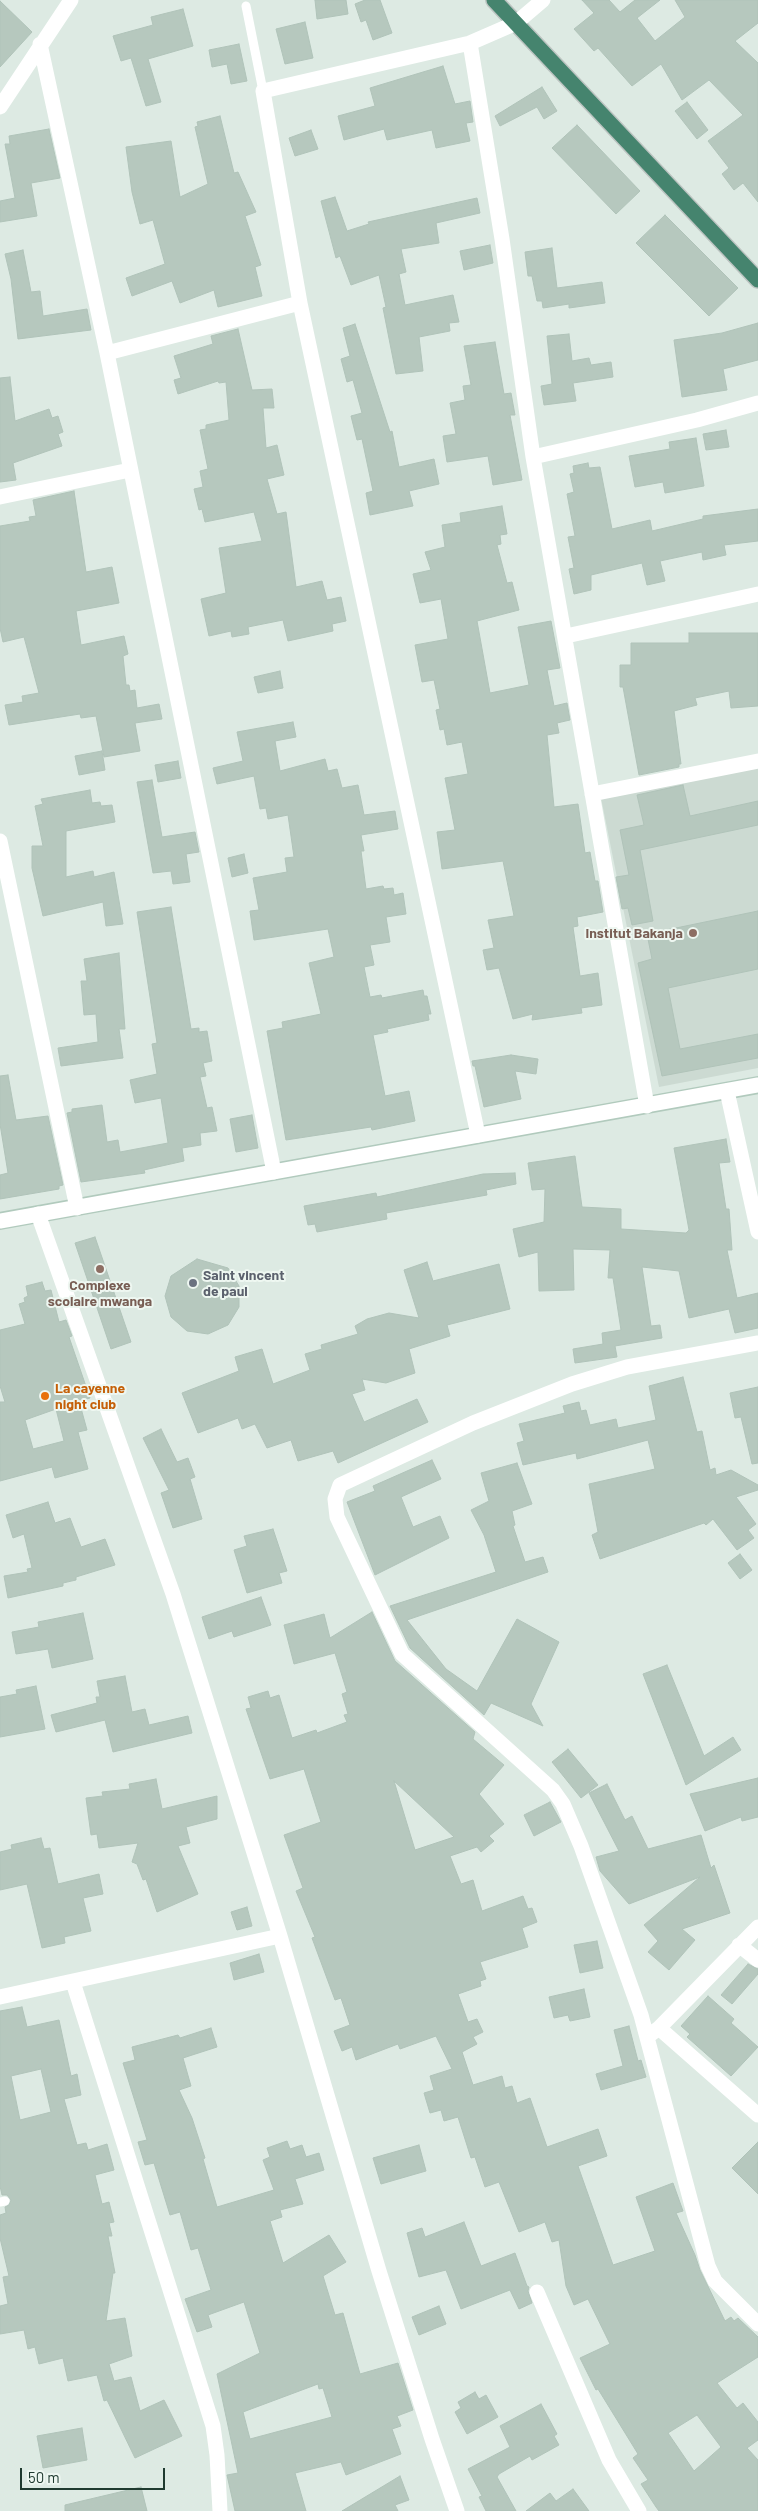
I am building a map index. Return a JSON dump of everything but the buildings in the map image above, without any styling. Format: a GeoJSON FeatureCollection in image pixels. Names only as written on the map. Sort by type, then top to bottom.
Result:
{"type":"FeatureCollection","features":[{"type":"Feature","properties":{"kind":"highway"},"geometry":{"type":"LineString","coordinates":[[494,0],[758,280]]}},
{"type":"Feature","properties":{"kind":"street"},"geometry":{"type":"LineString","coordinates":[[0,107],[40,44],[71,0]]}},
{"type":"Feature","properties":{"kind":"street"},"geometry":{"type":"LineString","coordinates":[[478,1135],[300,302],[263,91],[470,43],[516,22],[543,0]]}},
{"type":"Feature","properties":{"kind":"street"},"geometry":{"type":"LineString","coordinates":[[470,43],[502,239],[533,457],[566,636],[647,1106]]}},
{"type":"Feature","properties":{"kind":"street"},"geometry":{"type":"LineString","coordinates":[[40,44],[107,353],[274,1172]]}},
{"type":"Feature","properties":{"kind":"street"},"geometry":{"type":"LineString","coordinates":[[107,353],[300,302]]}},
{"type":"Feature","properties":{"kind":"street"},"geometry":{"type":"LineString","coordinates":[[533,457],[758,404]]}},
{"type":"Feature","properties":{"kind":"street"},"geometry":{"type":"LineString","coordinates":[[0,497],[130,470]]}},
{"type":"Feature","properties":{"kind":"street"},"geometry":{"type":"LineString","coordinates":[[566,636],[758,594]]}},
{"type":"Feature","properties":{"kind":"street"},"geometry":{"type":"LineString","coordinates":[[592,794],[758,761]]}},
{"type":"Feature","properties":{"kind":"street"},"geometry":{"type":"LineString","coordinates":[[0,841],[77,1208]]}},
{"type":"Feature","properties":{"kind":"street"},"geometry":{"type":"LineString","coordinates":[[0,1221],[758,1085]]}},
{"type":"Feature","properties":{"kind":"street"},"geometry":{"type":"LineString","coordinates":[[727,1091],[758,1232]]}},
{"type":"Feature","properties":{"kind":"street"},"geometry":{"type":"LineString","coordinates":[[38,1214],[173,1594],[280,1936],[379,2271],[432,2439],[457,2511]]}},
{"type":"Feature","properties":{"kind":"street"},"geometry":{"type":"LineString","coordinates":[[758,1344],[627,1368],[572,1384],[473,1423],[340,1485],[335,1499],[337,1517],[402,1654],[553,1790],[563,1804],[581,1846],[647,2037],[708,2266],[714,2281],[758,2324]]}},
{"type":"Feature","properties":{"kind":"street"},"geometry":{"type":"LineString","coordinates":[[647,2037],[659,2028],[758,1927]]}},
{"type":"Feature","properties":{"kind":"street"},"geometry":{"type":"LineString","coordinates":[[0,1997],[280,1936]]}},
{"type":"Feature","properties":{"kind":"street"},"geometry":{"type":"LineString","coordinates":[[739,1945],[758,1960]]}},
{"type":"Feature","properties":{"kind":"street"},"geometry":{"type":"LineString","coordinates":[[73,1982],[212,2426],[217,2455],[220,2511]]}},
{"type":"Feature","properties":{"kind":"street"},"geometry":{"type":"LineString","coordinates":[[659,2028],[758,2115]]}},
{"type":"Feature","properties":{"kind":"street"},"geometry":{"type":"LineString","coordinates":[[537,2292],[609,2460],[639,2511]]}},
{"type":"Feature","properties":{"kind":"lane"},"geometry":{"type":"LineString","coordinates":[[246,6],[263,91]]}},
{"type":"Feature","properties":{"kind":"shaded area","name":"Institut Bakanja"},"geometry":{"type":"Polygon","coordinates":[[[758,765],[758,1068],[659,1087],[601,798],[758,765]]]}},
{"type":"Feature","properties":{"kind":"place","name":"Institut Bakanja"},"geometry":{"type":"Point","coordinates":[693,933]}},
{"type":"Feature","properties":{"kind":"place","name":"Complexe scolaire mwanga"},"geometry":{"type":"Point","coordinates":[100,1269]}},
{"type":"Feature","properties":{"kind":"place","name":"Saint vincent de paul"},"geometry":{"type":"Point","coordinates":[193,1283]}},
{"type":"Feature","properties":{"kind":"place","name":"La cayenne night club"},"geometry":{"type":"Point","coordinates":[45,1396]}}]}
